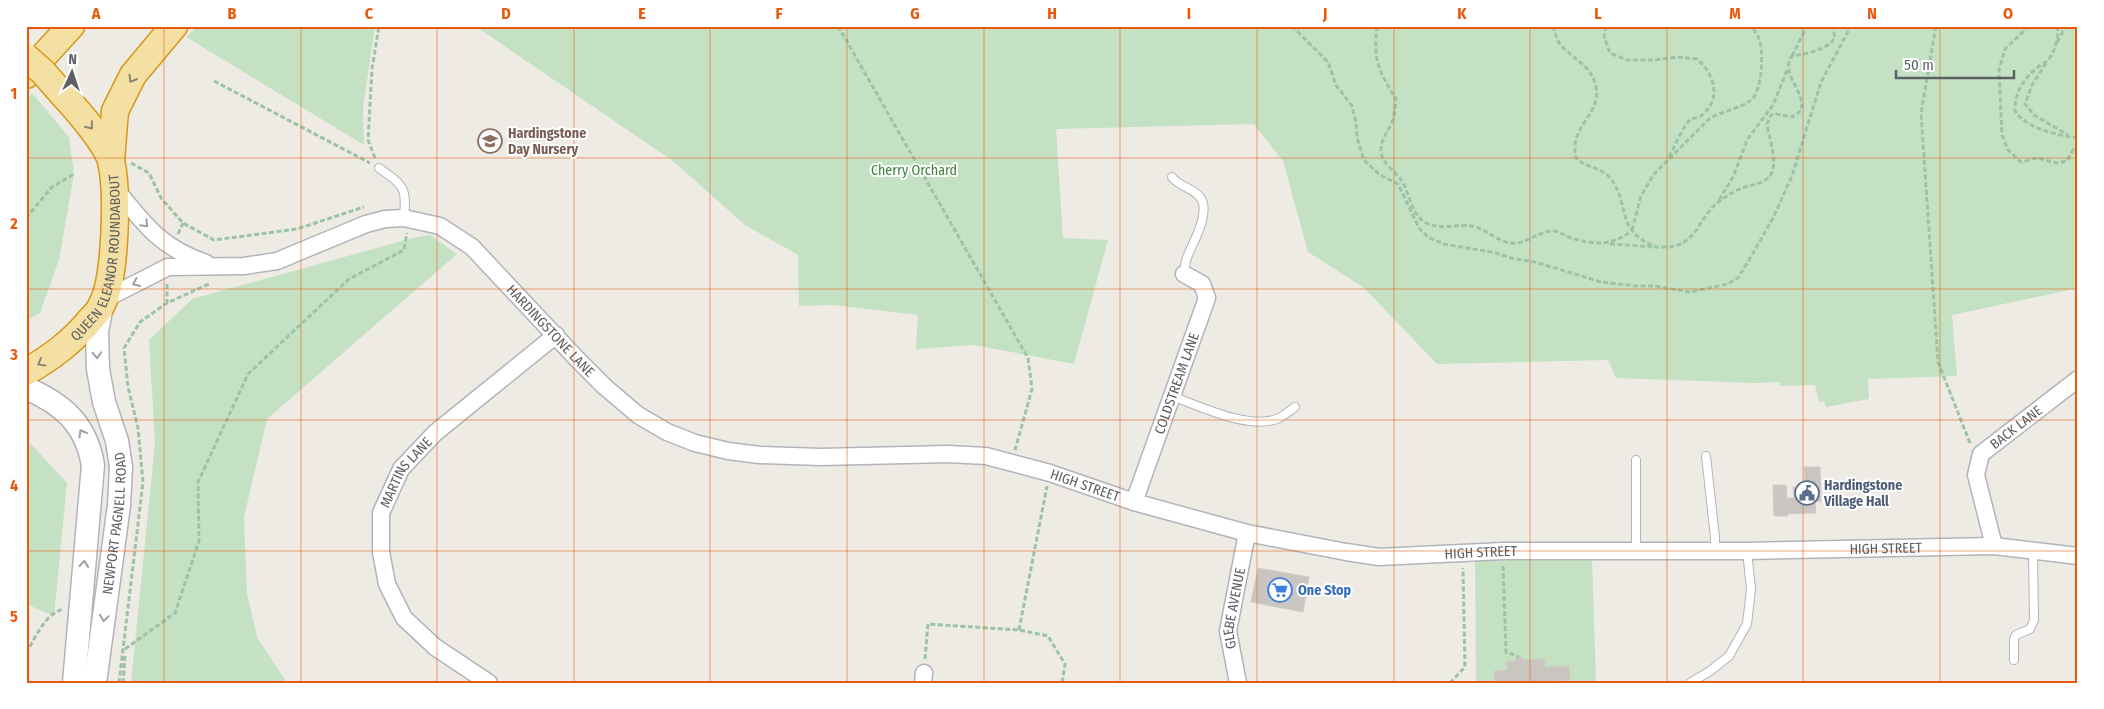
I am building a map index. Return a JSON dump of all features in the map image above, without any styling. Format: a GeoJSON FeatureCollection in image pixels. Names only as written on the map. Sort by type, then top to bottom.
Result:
{"type":"FeatureCollection","features":[{"type":"Feature","properties":{"kind":"highway"},"geometry":{"type":"LineString","coordinates":[[26,74],[71,26]]}},
{"type":"Feature","properties":{"kind":"highway"},"geometry":{"type":"LineString","coordinates":[[118,160],[115,111],[132,75],[174,26]]}},
{"type":"Feature","properties":{"kind":"highway","name":"QUEEN ELEANOR ROUNDABOUT"},"geometry":{"type":"LineString","coordinates":[[26,57],[43,72],[118,160],[113,187],[114,254],[103,303],[76,338],[53,357],[26,372]]}},
{"type":"Feature","properties":{"kind":"main road","name":"NEWPORT PAGNELL ROAD"},"geometry":{"type":"LineString","coordinates":[[95,683],[119,505],[121,467],[117,441],[104,402],[98,369],[98,331],[103,303]]}},
{"type":"Feature","properties":{"kind":"main road","name":"NEWPORT PAGNELL ROAD"},"geometry":{"type":"LineString","coordinates":[[26,388],[47,397],[70,416],[89,446],[93,465],[74,683]]}},
{"type":"Feature","properties":{"kind":"street","name":"HARDINGSTONE LANE"},"geometry":{"type":"LineString","coordinates":[[113,187],[164,244],[189,257],[214,265]]}},
{"type":"Feature","properties":{"kind":"street","name":"HARDINGSTONE LANE"},"geometry":{"type":"LineString","coordinates":[[103,303],[168,267],[244,266],[277,262],[366,224],[385,219],[405,225],[440,226],[472,246],[605,387],[638,415],[667,432],[695,443],[728,451],[760,455],[821,457],[897,455]]}},
{"type":"Feature","properties":{"kind":"street","name":"COLDSTREAM LANE"},"geometry":{"type":"LineString","coordinates":[[1134,502],[1207,298],[1202,284],[1184,274]]}},
{"type":"Feature","properties":{"kind":"street","name":"MARTINS LANE"},"geometry":{"type":"LineString","coordinates":[[490,683],[434,647],[404,618],[387,584],[380,552],[381,513],[401,469],[418,450],[435,433],[556,336]]}},
{"type":"Feature","properties":{"kind":"street","name":"BACK LANE"},"geometry":{"type":"LineString","coordinates":[[1994,546],[1976,475],[1981,454],[2078,379]]}},
{"type":"Feature","properties":{"kind":"street","name":"HIGH STREET"},"geometry":{"type":"LineString","coordinates":[[897,455],[948,454],[986,456],[1050,473],[1134,502],[1247,532],[1379,557],[1503,551],[1748,551],[1994,546],[2078,556]]}},
{"type":"Feature","properties":{"kind":"street","name":"GLEBE AVENUE"},"geometry":{"type":"LineString","coordinates":[[1238,683],[1228,631],[1247,532]]}},
{"type":"Feature","properties":{"kind":"lane"},"geometry":{"type":"LineString","coordinates":[[379,168],[402,185],[406,200],[405,225]]}},
{"type":"Feature","properties":{"kind":"lane"},"geometry":{"type":"LineString","coordinates":[[1172,177],[1180,184],[1194,191],[1201,198],[1203,207],[1198,236],[1188,256],[1184,274]]}},
{"type":"Feature","properties":{"kind":"lane"},"geometry":{"type":"LineString","coordinates":[[1172,396],[1234,418],[1259,421],[1278,418],[1295,406]]}},
{"type":"Feature","properties":{"kind":"lane"},"geometry":{"type":"LineString","coordinates":[[1706,456],[1715,550]]}},
{"type":"Feature","properties":{"kind":"lane"},"geometry":{"type":"LineString","coordinates":[[1636,460],[1636,550]]}},
{"type":"Feature","properties":{"kind":"lane"},"geometry":{"type":"LineString","coordinates":[[2014,660],[2014,639],[2016,634],[2030,629],[2034,620],[2033,550]]}},
{"type":"Feature","properties":{"kind":"lane"},"geometry":{"type":"LineString","coordinates":[[1690,683],[1710,671],[1729,656],[1747,624],[1751,589],[1748,551]]}},
{"type":"Feature","properties":{"kind":"path"},"geometry":{"type":"LineString","coordinates":[[379,26],[372,69],[368,140],[379,168]]}},
{"type":"Feature","properties":{"kind":"path"},"geometry":{"type":"LineString","coordinates":[[838,26],[1028,358],[1032,389],[1016,446]]}},
{"type":"Feature","properties":{"kind":"path"},"geometry":{"type":"LineString","coordinates":[[1292,26],[1328,62],[1336,85],[1352,106],[1357,138],[1364,160],[1380,174],[1398,184],[1419,228],[1429,238],[1444,244],[1535,262],[1601,282],[1655,286],[1690,292],[1727,284],[1738,278],[1774,216],[1792,176],[1821,82],[1852,26]]}},
{"type":"Feature","properties":{"kind":"path"},"geometry":{"type":"LineString","coordinates":[[1377,26],[1375,48],[1379,70],[1396,100],[1392,122],[1383,139],[1382,154],[1385,162],[1402,181],[1408,192],[1412,207],[1421,219],[1429,224],[1441,227],[1472,226],[1510,243],[1520,242],[1546,232],[1556,231],[1578,240],[1655,247],[1672,247],[1684,243],[1698,229],[1718,202],[1732,177],[1747,140],[1773,105],[1792,56],[1807,26]]}},
{"type":"Feature","properties":{"kind":"path"},"geometry":{"type":"LineString","coordinates":[[1553,26],[1561,44],[1587,68],[1596,87],[1597,102],[1581,126],[1574,142],[1576,158],[1586,165],[1602,171],[1611,179],[1625,220],[1632,231],[1655,247]]}},
{"type":"Feature","properties":{"kind":"path"},"geometry":{"type":"LineString","coordinates":[[1606,26],[1604,36],[1610,53],[1626,60],[1653,60],[1679,57],[1697,59],[1711,78],[1715,90],[1713,101],[1699,117],[1689,121],[1665,163]]}},
{"type":"Feature","properties":{"kind":"path"},"geometry":{"type":"LineString","coordinates":[[1607,244],[1632,231],[1641,196],[1654,174],[1709,119],[1747,102],[1755,95],[1761,73],[1761,53],[1758,36],[1752,26]]}},
{"type":"Feature","properties":{"kind":"path"},"geometry":{"type":"LineString","coordinates":[[1792,56],[1830,44],[1835,37],[1832,26]]}},
{"type":"Feature","properties":{"kind":"path"},"geometry":{"type":"LineString","coordinates":[[1936,26],[1921,113],[1938,362],[1973,451]]}},
{"type":"Feature","properties":{"kind":"path"},"geometry":{"type":"LineString","coordinates":[[2029,26],[2005,49],[1999,70],[2002,135],[2008,150],[2021,162],[2037,158],[2062,163],[2067,161],[2073,150],[2078,150]]}},
{"type":"Feature","properties":{"kind":"path"},"geometry":{"type":"LineString","coordinates":[[2057,43],[2058,26]]}},
{"type":"Feature","properties":{"kind":"path"},"geometry":{"type":"LineString","coordinates":[[2066,26],[2047,62],[2032,85],[2025,104],[2034,115],[2076,137]]}},
{"type":"Feature","properties":{"kind":"path"},"geometry":{"type":"LineString","coordinates":[[2047,62],[2039,66],[2023,83],[2015,96],[2015,111],[2026,123],[2076,137]]}},
{"type":"Feature","properties":{"kind":"path"},"geometry":{"type":"LineString","coordinates":[[1718,202],[1742,188],[1764,181],[1772,173],[1773,158],[1767,124],[1768,118],[1776,114],[1792,116],[1801,112],[1802,107],[1788,67]]}},
{"type":"Feature","properties":{"kind":"path"},"geometry":{"type":"LineString","coordinates":[[214,81],[379,168]]}},
{"type":"Feature","properties":{"kind":"path"},"geometry":{"type":"LineString","coordinates":[[118,160],[149,172],[161,198],[183,223],[214,240],[297,230],[369,206]]}},
{"type":"Feature","properties":{"kind":"path"},"geometry":{"type":"LineString","coordinates":[[26,218],[52,187],[74,174]]}},
{"type":"Feature","properties":{"kind":"path"},"geometry":{"type":"LineString","coordinates":[[125,649],[176,614],[199,541],[198,482],[248,374],[349,279],[404,250],[405,225]]}},
{"type":"Feature","properties":{"kind":"path"},"geometry":{"type":"LineString","coordinates":[[1019,630],[1050,473]]}},
{"type":"Feature","properties":{"kind":"path"},"geometry":{"type":"LineString","coordinates":[[1503,551],[1506,652],[1519,657]]}},
{"type":"Feature","properties":{"kind":"path"},"geometry":{"type":"LineString","coordinates":[[1450,683],[1465,667],[1463,552]]}},
{"type":"Feature","properties":{"kind":"path"},"geometry":{"type":"LineString","coordinates":[[923,678],[928,624],[1019,630],[1048,636],[1065,664],[1062,683]]}},
{"type":"Feature","properties":{"kind":"path"},"geometry":{"type":"LineString","coordinates":[[118,683],[126,628],[123,683]]}},
{"type":"Feature","properties":{"kind":"green space"},"geometry":{"type":"Polygon","coordinates":[[[198,26],[375,26],[363,108],[364,145],[186,37],[198,26]]]}},
{"type":"Feature","properties":{"kind":"green space","name":"Cherry Orchard"},"geometry":{"type":"Polygon","coordinates":[[[475,26],[2078,26],[2078,283],[2074,289],[1952,315],[1957,376],[1868,379],[1869,399],[1826,407],[1824,401],[1819,402],[1815,385],[1781,386],[1780,382],[1754,383],[1616,378],[1608,360],[1437,364],[1363,287],[1308,252],[1283,161],[1254,124],[1056,129],[1063,238],[1108,240],[1074,364],[974,345],[916,349],[918,315],[834,305],[799,306],[798,255],[745,225],[673,161],[475,26]]]}},
{"type":"Feature","properties":{"kind":"green space"},"geometry":{"type":"Polygon","coordinates":[[[32,93],[69,137],[74,174],[59,260],[40,313],[26,321],[26,100],[32,93]]]}},
{"type":"Feature","properties":{"kind":"green space"},"geometry":{"type":"Polygon","coordinates":[[[430,235],[457,254],[267,419],[244,517],[247,594],[257,637],[287,683],[131,683],[155,443],[149,340],[192,299],[413,238],[430,235]]]}},
{"type":"Feature","properties":{"kind":"green space"},"geometry":{"type":"Polygon","coordinates":[[[26,443],[32,445],[67,483],[54,616],[26,604],[26,443]]]}},
{"type":"Feature","properties":{"kind":"green space"},"geometry":{"type":"Polygon","coordinates":[[[1592,558],[1596,683],[1476,683],[1475,561],[1592,558]]]}},
{"type":"Feature","properties":{"kind":"building","name":"Hardingstone Village Hall"},"geometry":{"type":"Polygon","coordinates":[[[1804,467],[1820,467],[1821,501],[1815,502],[1816,513],[1774,516],[1773,485],[1786,485],[1787,498],[1794,498],[1793,487],[1805,487],[1804,467]]]}},
{"type":"Feature","properties":{"kind":"building","name":"One Stop"},"geometry":{"type":"Polygon","coordinates":[[[1258,568],[1309,577],[1303,612],[1251,602],[1258,568]]]}},
{"type":"Feature","properties":{"kind":"building"},"geometry":{"type":"Polygon","coordinates":[[[1522,657],[1523,660],[1545,659],[1545,667],[1569,666],[1570,681],[1495,683],[1494,671],[1507,670],[1507,661],[1515,661],[1515,658],[1522,657]]]}},
{"type":"Feature","properties":{"kind":"place","name":"Hardingstone Day Nursery"},"geometry":{"type":"Point","coordinates":[490,141]}},
{"type":"Feature","properties":{"kind":"place","name":"Hardingstone Village Hall"},"geometry":{"type":"Point","coordinates":[1807,493]}},
{"type":"Feature","properties":{"kind":"place","name":"One Stop"},"geometry":{"type":"Point","coordinates":[1280,590]}}]}
